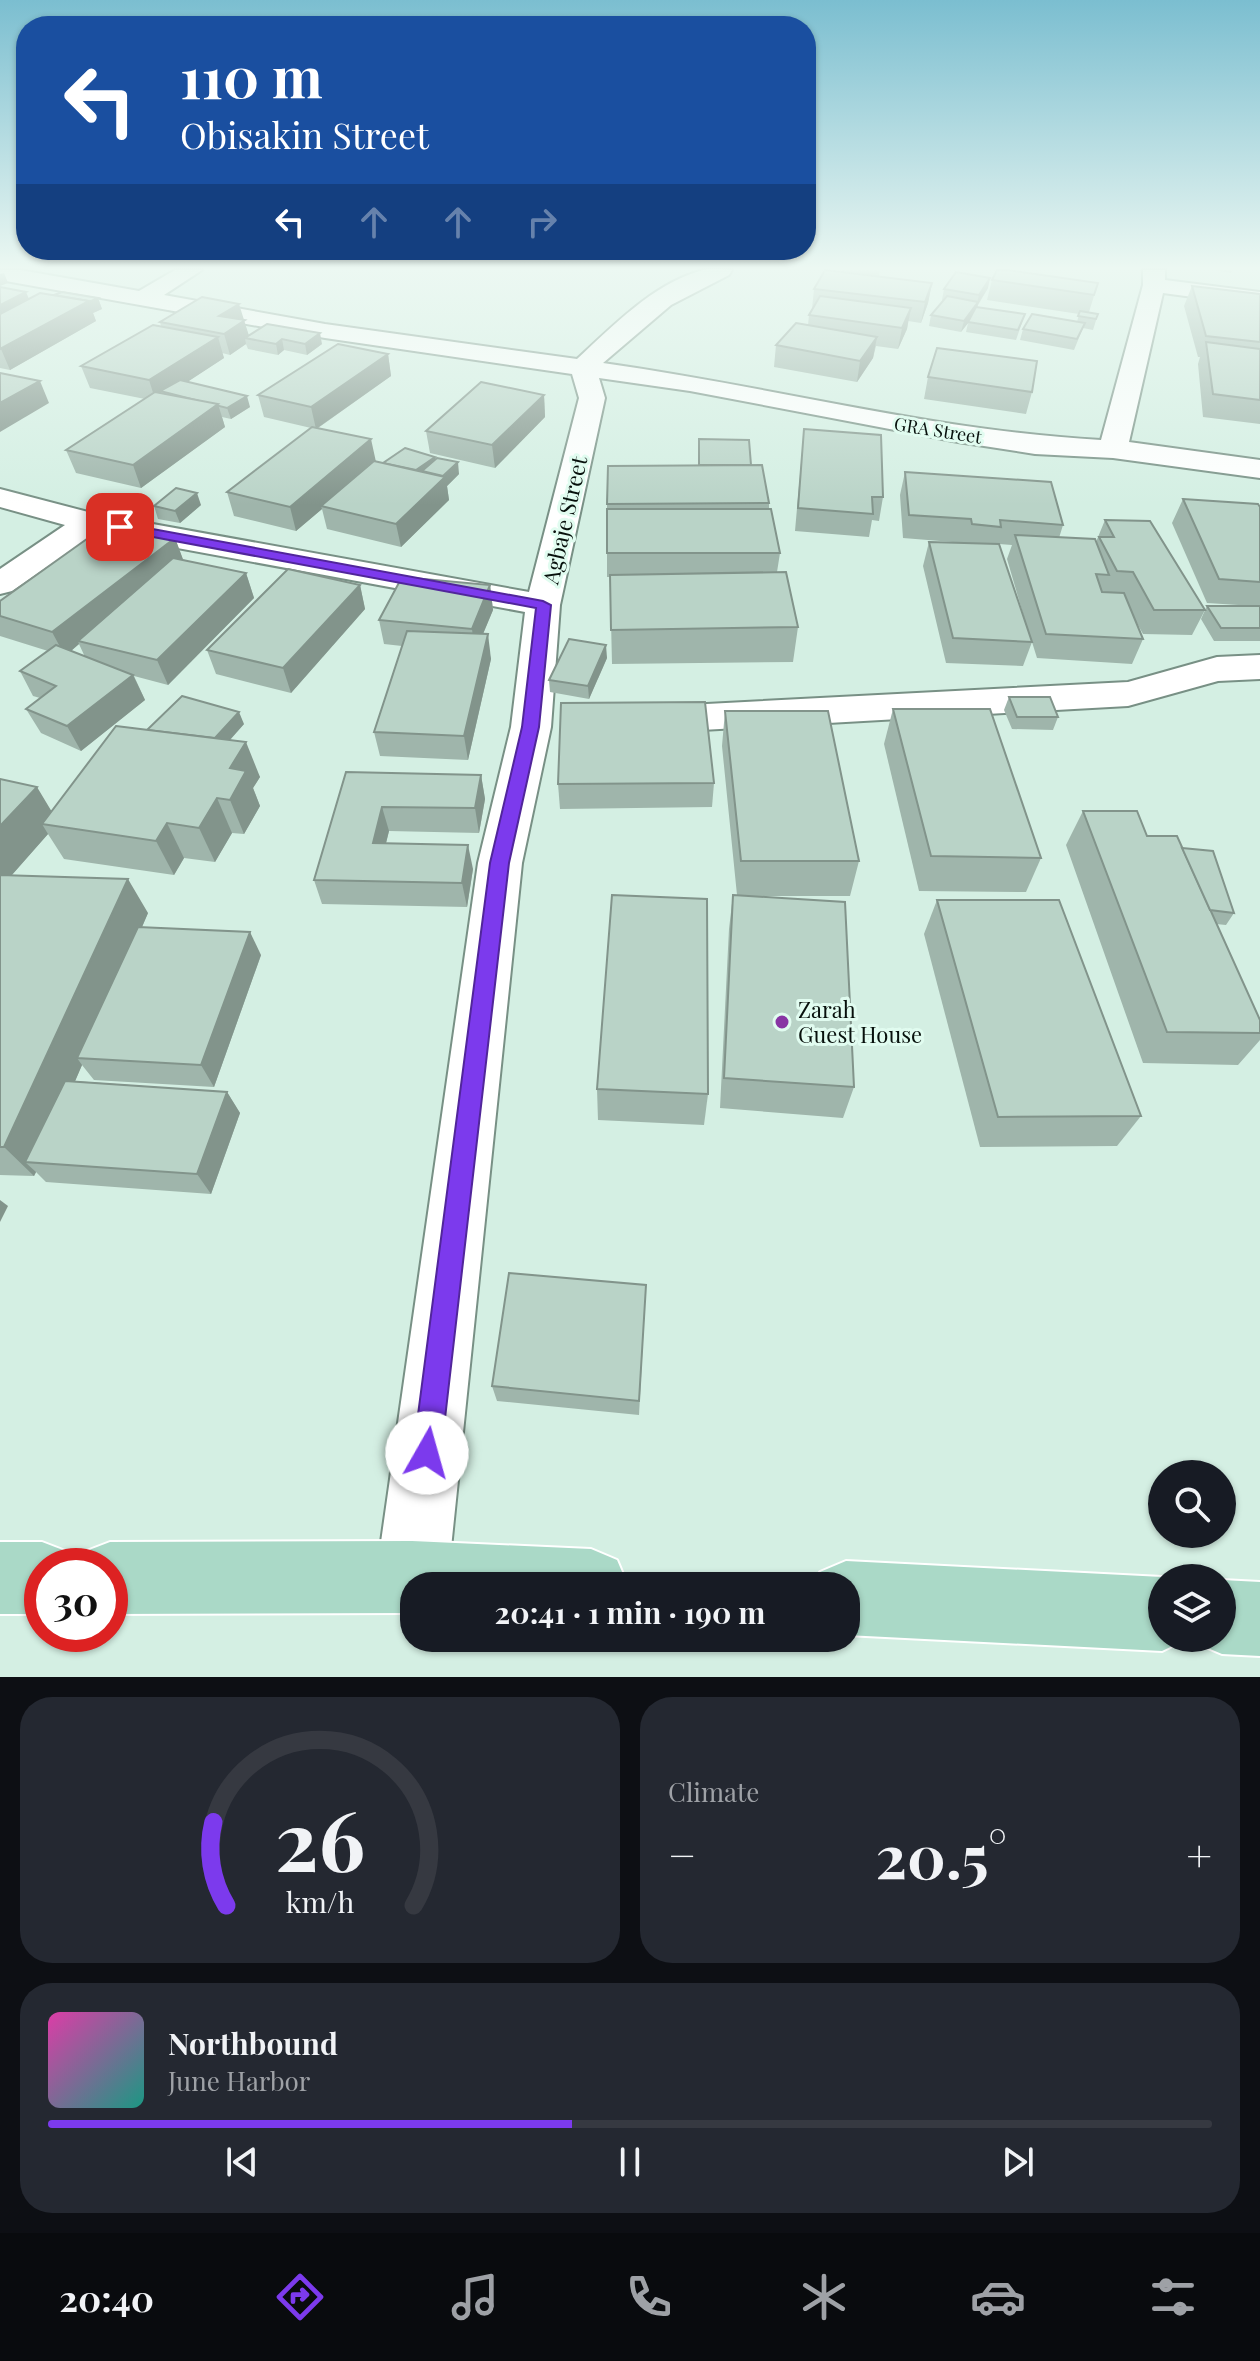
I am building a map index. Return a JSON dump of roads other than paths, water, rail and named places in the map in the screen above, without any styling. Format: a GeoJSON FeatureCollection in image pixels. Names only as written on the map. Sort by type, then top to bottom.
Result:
{"type":"FeatureCollection","features":[{"type":"Feature","properties":{"kind":"main road"},"geometry":{"type":"LineString","coordinates":[[128,1578],[400,1577]]}},
{"type":"Feature","properties":{"kind":"main road"},"geometry":{"type":"LineString","coordinates":[[0,1578],[24,1578]]}},
{"type":"Feature","properties":{"kind":"main road"},"geometry":{"type":"LineString","coordinates":[[860,1599],[1148,1613]]}},
{"type":"Feature","properties":{"kind":"main road"},"geometry":{"type":"LineString","coordinates":[[1236,1618],[1260,1619]]}},
{"type":"Feature","properties":{"kind":"street","name":"GRA Street"},"geometry":{"type":"LineString","coordinates":[[445,348],[690,383],[958,434],[1035,445],[1113,449],[1260,469]]}},
{"type":"Feature","properties":{"kind":"street"},"geometry":{"type":"LineString","coordinates":[[583,368],[604,348]]}},
{"type":"Feature","properties":{"kind":"street"},"geometry":{"type":"LineString","coordinates":[[1113,449],[1137,348]]}},
{"type":"Feature","properties":{"kind":"street","name":"Agbaje Street"},"geometry":{"type":"LineString","coordinates":[[413,1572],[500,863],[546,726],[543,605],[592,398],[583,368]]}},
{"type":"Feature","properties":{"kind":"street"},"geometry":{"type":"LineString","coordinates":[[0,498],[90,522],[543,605]]}},
{"type":"Feature","properties":{"kind":"street"},"geometry":{"type":"LineString","coordinates":[[0,584],[90,522]]}},
{"type":"Feature","properties":{"kind":"street"},"geometry":{"type":"LineString","coordinates":[[609,722],[1128,694],[1217,669],[1260,667]]}},
{"type":"Feature","properties":{"kind":"place","name":"Zarah Guest House"},"geometry":{"type":"Point","coordinates":[782,1022]}}]}
